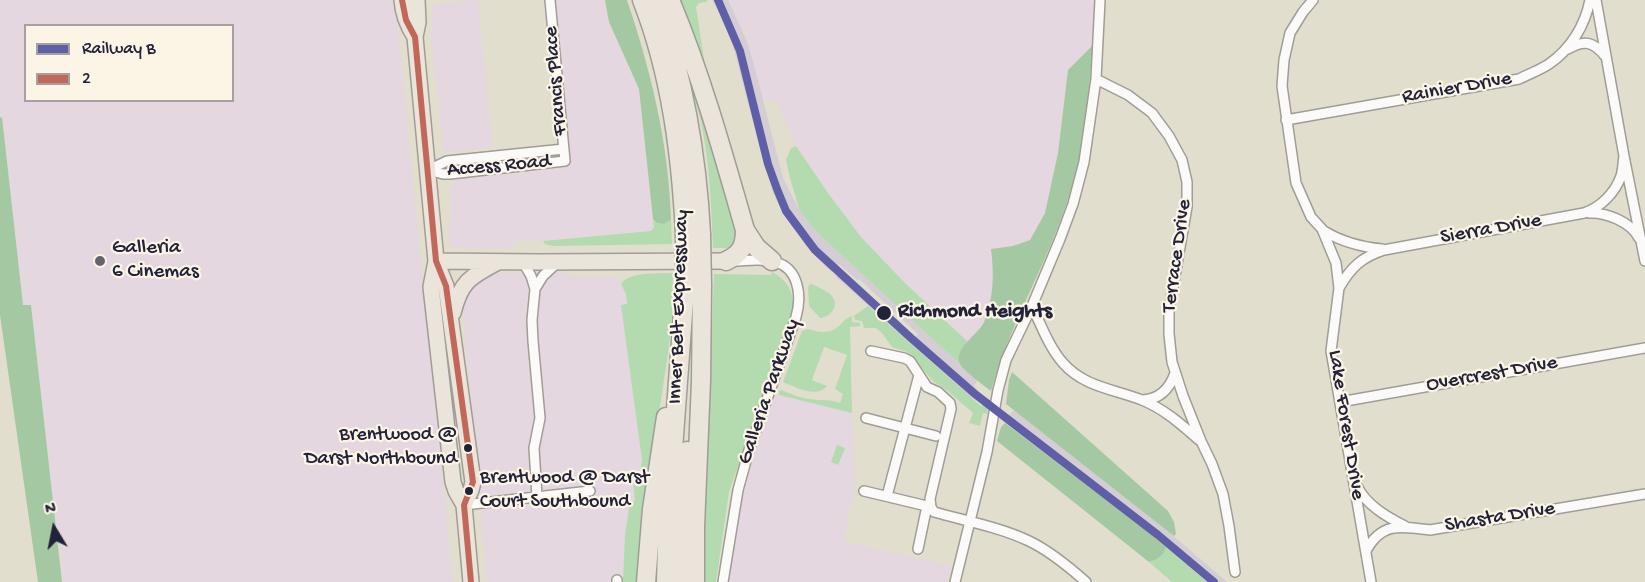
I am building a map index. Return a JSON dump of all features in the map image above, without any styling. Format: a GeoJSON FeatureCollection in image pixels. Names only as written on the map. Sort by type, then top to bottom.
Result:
{"type":"FeatureCollection","features":[{"type":"Feature","properties":{"kind":"highway","name":"Inner Belt Expressway"},"geometry":{"type":"LineString","coordinates":[[642,0],[661,62],[675,127],[683,193],[693,234]]}},
{"type":"Feature","properties":{"kind":"highway","name":"Inner Belt Expressway"},"geometry":{"type":"LineString","coordinates":[[657,0],[673,51],[688,114],[698,179],[693,234],[702,370],[695,582]]}},
{"type":"Feature","properties":{"kind":"highway"},"geometry":{"type":"LineString","coordinates":[[670,0],[695,65],[745,230],[756,247],[772,261]]}},
{"type":"Feature","properties":{"kind":"highway"},"geometry":{"type":"LineString","coordinates":[[726,261],[738,254],[744,246],[745,230]]}},
{"type":"Feature","properties":{"kind":"highway","name":"Inner Belt Expressway"},"geometry":{"type":"LineString","coordinates":[[666,582],[680,360],[696,292]]}},
{"type":"Feature","properties":{"kind":"highway"},"geometry":{"type":"LineString","coordinates":[[680,582],[696,292]]}},
{"type":"Feature","properties":{"kind":"highway"},"geometry":{"type":"LineString","coordinates":[[646,582],[658,462],[667,409],[680,360]]}},
{"type":"Feature","properties":{"kind":"main road"},"geometry":{"type":"LineString","coordinates":[[402,0],[407,25],[415,38]]}},
{"type":"Feature","properties":{"kind":"main road"},"geometry":{"type":"LineString","coordinates":[[417,0],[418,22],[415,38],[436,261],[431,287],[453,482],[464,505],[471,582]]}},
{"type":"Feature","properties":{"kind":"main road"},"geometry":{"type":"LineString","coordinates":[[436,261],[726,261]]}},
{"type":"Feature","properties":{"kind":"main road"},"geometry":{"type":"LineString","coordinates":[[436,261],[444,279],[451,319],[472,482],[464,505]]}},
{"type":"Feature","properties":{"kind":"main road"},"geometry":{"type":"LineString","coordinates":[[451,319],[462,286],[470,277],[498,262]]}},
{"type":"Feature","properties":{"kind":"street","name":"Francis Place"},"geometry":{"type":"LineString","coordinates":[[550,0],[565,161]]}},
{"type":"Feature","properties":{"kind":"street"},"geometry":{"type":"LineString","coordinates":[[955,582],[987,452],[1006,360],[1032,306],[1073,204],[1084,162],[1096,79],[1100,0]]}},
{"type":"Feature","properties":{"kind":"street","name":"Lake Forest Drive"},"geometry":{"type":"LineString","coordinates":[[1313,0],[1290,33],[1284,60],[1282,86],[1296,183],[1311,217],[1322,230],[1336,262],[1340,288],[1331,351],[1371,582]]}},
{"type":"Feature","properties":{"kind":"street","name":"Rainier Drive"},"geometry":{"type":"LineString","coordinates":[[1286,120],[1519,79],[1549,64],[1566,50],[1580,29],[1590,0]]}},
{"type":"Feature","properties":{"kind":"street"},"geometry":{"type":"LineString","coordinates":[[1596,0],[1645,261]]}},
{"type":"Feature","properties":{"kind":"street"},"geometry":{"type":"LineString","coordinates":[[1566,50],[1574,45],[1591,44],[1598,46],[1607,58]]}},
{"type":"Feature","properties":{"kind":"street","name":"Terrace Drive"},"geometry":{"type":"LineString","coordinates":[[1096,79],[1128,95],[1152,113],[1169,136],[1182,160],[1187,182],[1187,207],[1169,310],[1172,362],[1223,494],[1235,572]]}},
{"type":"Feature","properties":{"kind":"street","name":"Access Road"},"geometry":{"type":"LineString","coordinates":[[428,170],[447,161],[564,149]]}},
{"type":"Feature","properties":{"kind":"street","name":"Sierra Drive"},"geometry":{"type":"LineString","coordinates":[[1340,288],[1347,274],[1357,264],[1384,249],[1584,213],[1595,209],[1616,186],[1622,174],[1624,156]]}},
{"type":"Feature","properties":{"kind":"street","name":"Access Road"},"geometry":{"type":"LineString","coordinates":[[428,170],[450,174],[565,161]]}},
{"type":"Feature","properties":{"kind":"street"},"geometry":{"type":"LineString","coordinates":[[1584,213],[1595,213],[1617,219],[1637,234],[1642,244]]}},
{"type":"Feature","properties":{"kind":"street"},"geometry":{"type":"LineString","coordinates":[[1322,230],[1344,241],[1366,248],[1384,249]]}},
{"type":"Feature","properties":{"kind":"street"},"geometry":{"type":"LineString","coordinates":[[726,261],[772,261]]}},
{"type":"Feature","properties":{"kind":"street","name":"Galleria Parkway"},"geometry":{"type":"LineString","coordinates":[[723,582],[738,490],[749,450],[799,306],[798,290],[792,274],[782,265],[772,261]]}},
{"type":"Feature","properties":{"kind":"street"},"geometry":{"type":"LineString","coordinates":[[523,262],[535,289],[532,320],[540,418],[534,448],[537,497]]}},
{"type":"Feature","properties":{"kind":"street"},"geometry":{"type":"LineString","coordinates":[[535,289],[543,276],[558,262]]}},
{"type":"Feature","properties":{"kind":"street"},"geometry":{"type":"LineString","coordinates":[[1032,306],[1053,350],[1063,364],[1078,377],[1097,387],[1160,408],[1201,441]]}},
{"type":"Feature","properties":{"kind":"street","name":"Overcrest Drive"},"geometry":{"type":"LineString","coordinates":[[1340,402],[1645,348]]}},
{"type":"Feature","properties":{"kind":"street"},"geometry":{"type":"LineString","coordinates":[[871,351],[910,361],[927,387],[950,403],[951,409],[918,549]]}},
{"type":"Feature","properties":{"kind":"street"},"geometry":{"type":"LineString","coordinates":[[1141,400],[1160,396],[1175,373]]}},
{"type":"Feature","properties":{"kind":"street"},"geometry":{"type":"LineString","coordinates":[[887,496],[919,375]]}},
{"type":"Feature","properties":{"kind":"street"},"geometry":{"type":"LineString","coordinates":[[866,418],[936,436]]}},
{"type":"Feature","properties":{"kind":"street"},"geometry":{"type":"LineString","coordinates":[[1352,473],[1359,490],[1367,501],[1390,519],[1407,527]]}},
{"type":"Feature","properties":{"kind":"street"},"geometry":{"type":"LineString","coordinates":[[464,505],[590,491]]}},
{"type":"Feature","properties":{"kind":"street"},"geometry":{"type":"LineString","coordinates":[[864,491],[929,506],[934,512],[1005,532],[1028,541],[1047,551],[1086,582]]}},
{"type":"Feature","properties":{"kind":"street","name":"Shasta Drive"},"geometry":{"type":"LineString","coordinates":[[1366,551],[1370,542],[1386,529],[1394,527],[1430,530],[1645,494]]}},
{"type":"Feature","properties":{"kind":"shaded area"},"geometry":{"type":"Polygon","coordinates":[[[0,0],[395,0],[453,582],[62,582],[31,305],[23,306],[2,118],[0,117],[0,0]]]}},
{"type":"Feature","properties":{"kind":"shaded area"},"geometry":{"type":"Polygon","coordinates":[[[478,0],[493,148],[444,152],[431,38],[432,5],[478,0]]]}},
{"type":"Feature","properties":{"kind":"shaded area"},"geometry":{"type":"Polygon","coordinates":[[[555,0],[605,0],[609,22],[639,89],[654,231],[543,241],[518,241],[513,248],[508,249],[454,247],[448,234],[451,217],[450,189],[454,181],[570,165],[555,39],[555,0]]]}},
{"type":"Feature","properties":{"kind":"shaded area"},"geometry":{"type":"Polygon","coordinates":[[[712,0],[728,0],[746,39],[783,178],[799,209],[823,238],[978,380],[974,386],[978,390],[971,398],[836,277],[841,271],[914,339],[918,334],[859,279],[857,280],[839,264],[831,272],[806,246],[784,215],[773,193],[765,167],[733,46],[726,26],[712,0]]]}},
{"type":"Feature","properties":{"kind":"shaded area"},"geometry":{"type":"Polygon","coordinates":[[[728,0],[1096,0],[1093,45],[1068,70],[1058,153],[1045,213],[1030,240],[1013,246],[991,249],[993,268],[991,299],[983,324],[968,342],[905,283],[861,237],[796,146],[777,102],[763,101],[746,39],[728,0]]]}},
{"type":"Feature","properties":{"kind":"shaded area"},"geometry":{"type":"Polygon","coordinates":[[[559,273],[576,277],[617,277],[626,294],[642,460],[632,547],[631,582],[486,582],[479,479],[462,308],[465,292],[487,274],[559,273]]]}},
{"type":"Feature","properties":{"kind":"shaded area"},"geometry":{"type":"Polygon","coordinates":[[[774,394],[852,413],[855,489],[843,541],[951,566],[947,582],[728,582],[744,484],[774,394]]]}},
{"type":"Feature","properties":{"kind":"shaded area"},"geometry":{"type":"Polygon","coordinates":[[[1014,410],[1162,526],[1227,582],[1207,582],[1152,535],[1008,425],[1012,419],[1009,415],[1014,410]]]}},
{"type":"Feature","properties":{"kind":"green space"},"geometry":{"type":"Polygon","coordinates":[[[605,0],[627,0],[644,54],[663,136],[667,164],[671,220],[664,224],[657,223],[653,219],[639,89],[609,22],[605,0]]]}},
{"type":"Feature","properties":{"kind":"green space"},"geometry":{"type":"Polygon","coordinates":[[[677,0],[707,0],[696,7],[711,88],[677,0]]]}},
{"type":"Feature","properties":{"kind":"green space"},"geometry":{"type":"Polygon","coordinates":[[[1093,45],[1085,123],[1074,180],[1050,247],[1008,343],[991,391],[962,367],[960,353],[981,327],[990,304],[993,267],[991,249],[1013,246],[1030,240],[1045,213],[1058,153],[1068,70],[1093,45]]]}},
{"type":"Feature","properties":{"kind":"green space"},"geometry":{"type":"Polygon","coordinates":[[[693,81],[740,234],[735,248],[713,248],[708,166],[700,118],[689,82],[693,81]]]}},
{"type":"Feature","properties":{"kind":"green space"},"geometry":{"type":"Polygon","coordinates":[[[2,117],[23,305],[31,305],[62,582],[38,582],[0,315],[0,118],[2,117]]]}},
{"type":"Feature","properties":{"kind":"green space"},"geometry":{"type":"Polygon","coordinates":[[[796,146],[861,237],[905,283],[968,342],[960,351],[959,363],[823,238],[799,209],[786,160],[791,148],[796,146]]]}},
{"type":"Feature","properties":{"kind":"green space"},"geometry":{"type":"Polygon","coordinates":[[[653,219],[657,223],[664,224],[671,220],[672,244],[553,246],[543,241],[651,231],[654,227],[653,219]]]}},
{"type":"Feature","properties":{"kind":"green space"},"geometry":{"type":"Polygon","coordinates":[[[772,272],[788,287],[792,296],[793,308],[729,492],[716,582],[703,582],[714,274],[771,275],[772,272]]]}},
{"type":"Feature","properties":{"kind":"green space"},"geometry":{"type":"Polygon","coordinates":[[[673,273],[672,318],[638,582],[623,582],[625,535],[630,502],[635,501],[632,473],[640,472],[642,460],[621,305],[627,304],[626,294],[621,284],[637,275],[673,273]]]}},
{"type":"Feature","properties":{"kind":"green space"},"geometry":{"type":"Polygon","coordinates":[[[810,284],[826,291],[835,302],[834,309],[824,317],[820,318],[809,306],[808,287],[810,284]]]}},
{"type":"Feature","properties":{"kind":"green space"},"geometry":{"type":"Polygon","coordinates":[[[868,306],[981,406],[983,404],[988,408],[987,414],[983,413],[980,426],[969,423],[973,413],[933,381],[907,352],[892,347],[876,328],[864,328],[862,321],[855,320],[854,316],[868,306]]]}},
{"type":"Feature","properties":{"kind":"green space"},"geometry":{"type":"Polygon","coordinates":[[[852,316],[852,322],[860,323],[860,326],[850,327],[852,413],[779,395],[781,390],[803,398],[840,403],[843,394],[835,389],[847,355],[824,347],[812,380],[827,386],[822,390],[806,391],[783,382],[802,331],[808,329],[828,331],[852,316]]]}},
{"type":"Feature","properties":{"kind":"green space"},"geometry":{"type":"Polygon","coordinates":[[[1012,372],[1168,511],[1174,522],[1176,534],[1174,536],[1006,404],[1012,372]]]}},
{"type":"Feature","properties":{"kind":"green space"},"geometry":{"type":"Polygon","coordinates":[[[1005,423],[1152,535],[1166,547],[1162,555],[1149,562],[997,441],[1001,427],[1005,423]]]}},
{"type":"Feature","properties":{"kind":"green space"},"geometry":{"type":"Polygon","coordinates":[[[837,445],[845,448],[838,465],[831,462],[837,445]]]}},
{"type":"Feature","properties":{"kind":"green space"},"geometry":{"type":"Polygon","coordinates":[[[1166,547],[1207,582],[1172,582],[1149,562],[1160,557],[1166,547]]]}},
{"type":"Feature","properties":{"kind":"rail line","name":"B"},"geometry":{"type":"LineString","coordinates":[[718,0],[740,51],[768,164],[777,189],[786,211],[815,250],[975,394],[1158,535],[1214,582]]}},
{"type":"Feature","properties":{"kind":"transit line","name":"2"},"geometry":{"type":"LineString","coordinates":[[402,0],[406,20],[415,37],[436,261],[446,286],[473,482],[464,505],[471,582]]}},
{"type":"Feature","properties":{"kind":"place","name":"Galleria 6 Cinemas"},"geometry":{"type":"Point","coordinates":[100,261]}},
{"type":"Feature","properties":{"kind":"place","name":"Richmond Heights"},"geometry":{"type":"Point","coordinates":[884,313]}},
{"type":"Feature","properties":{"kind":"place","name":"Brentwood @ Darst Northbound"},"geometry":{"type":"Point","coordinates":[468,448]}},
{"type":"Feature","properties":{"kind":"place","name":"Brentwood @ Darst Court Southbound"},"geometry":{"type":"Point","coordinates":[469,491]}}]}
